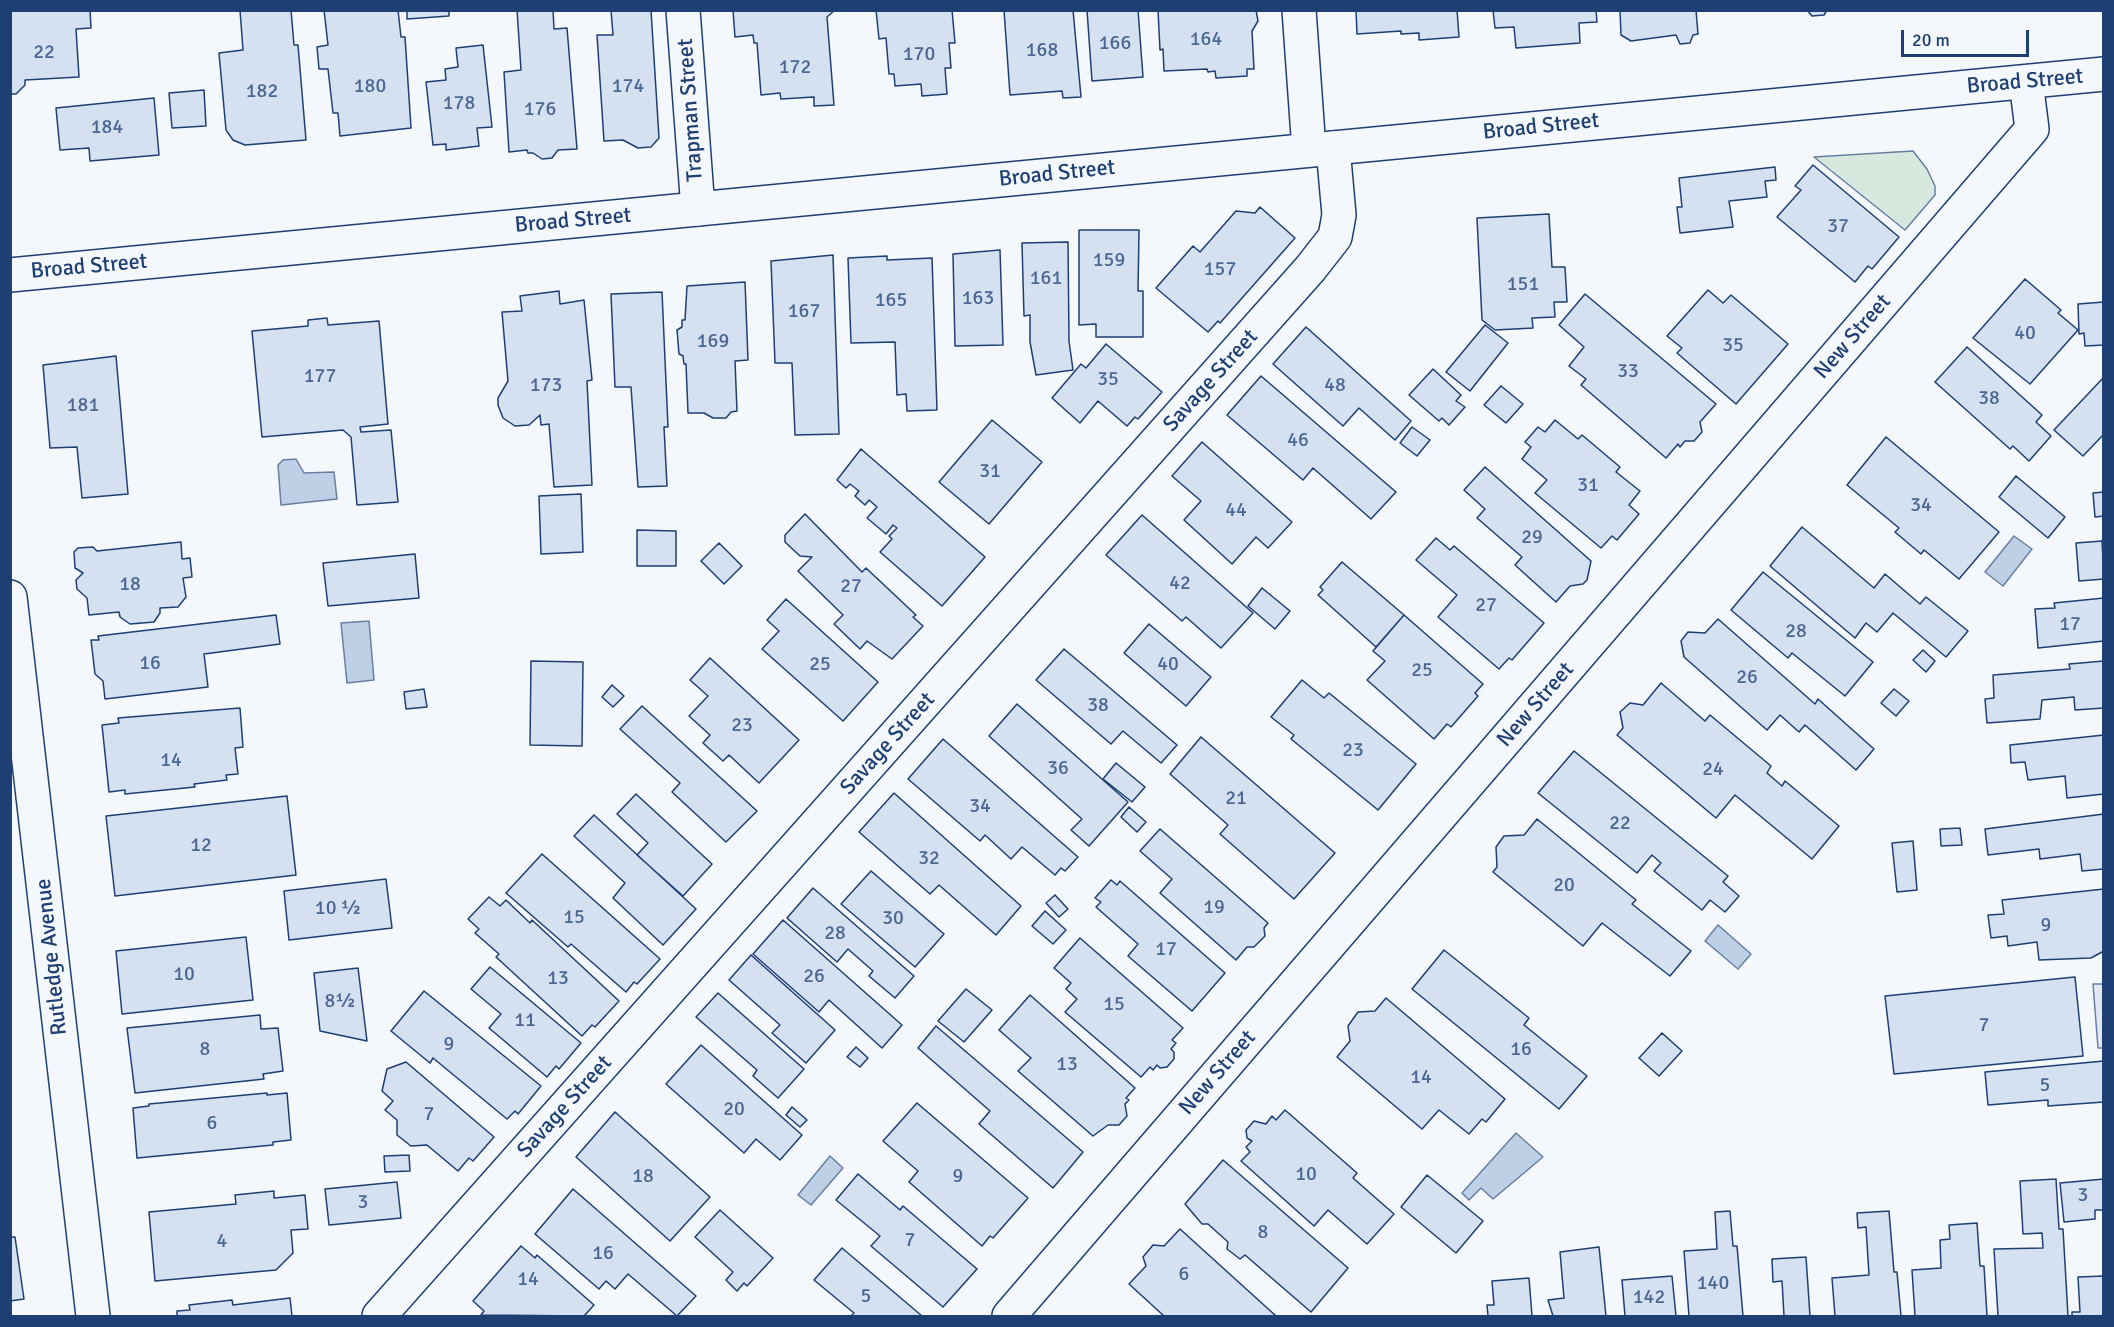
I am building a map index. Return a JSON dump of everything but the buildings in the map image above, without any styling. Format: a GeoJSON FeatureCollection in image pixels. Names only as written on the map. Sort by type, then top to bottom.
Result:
{"type":"FeatureCollection","features":[{"type":"Feature","properties":{"kind":"street","name":"Trapman Street"},"geometry":{"type":"LineString","coordinates":[[683,10],[698,209]]}},
{"type":"Feature","properties":{"kind":"street","name":"Savage Street"},"geometry":{"type":"LineString","coordinates":[[379,1317],[1310,268],[1335,237],[1339,215],[1321,149],[1299,10]]}},
{"type":"Feature","properties":{"kind":"street","name":"Broad Street"},"geometry":{"type":"LineString","coordinates":[[10,275],[2103,74]]}},
{"type":"Feature","properties":{"kind":"street","name":"New Street"},"geometry":{"type":"LineString","coordinates":[[1009,1317],[2032,129],[2026,82]]}},
{"type":"Feature","properties":{"kind":"street","name":"Rutledge Avenue"},"geometry":{"type":"LineString","coordinates":[[10,597],[93,1317]]}},
{"type":"Feature","properties":{"kind":"shaded area"},"geometry":{"type":"Polygon","coordinates":[[[1913,151],[1927,169],[1935,186],[1935,195],[1905,230],[1814,157],[1913,151]]]}},
{"type":"Feature","properties":{"kind":"shaded area"},"geometry":{"type":"Polygon","coordinates":[[[2093,984],[2103,984],[2103,1048],[2098,1048],[2093,984]]]}},
{"type":"Feature","properties":{"kind":"water"},"geometry":{"type":"Polygon","coordinates":[[[296,459],[304,473],[334,472],[337,499],[281,505],[278,465],[283,460],[296,459]]]}},
{"type":"Feature","properties":{"kind":"water"},"geometry":{"type":"Polygon","coordinates":[[[2014,536],[2032,549],[2003,586],[1985,572],[2014,536]]]}},
{"type":"Feature","properties":{"kind":"water"},"geometry":{"type":"Polygon","coordinates":[[[369,621],[374,680],[347,683],[341,623],[369,621]]]}},
{"type":"Feature","properties":{"kind":"water"},"geometry":{"type":"Polygon","coordinates":[[[1718,925],[1751,954],[1738,969],[1705,941],[1718,925]]]}},
{"type":"Feature","properties":{"kind":"water"},"geometry":{"type":"Polygon","coordinates":[[[1516,1133],[1543,1157],[1493,1199],[1481,1188],[1469,1200],[1462,1193],[1516,1133]]]}},
{"type":"Feature","properties":{"kind":"water"},"geometry":{"type":"Polygon","coordinates":[[[830,1156],[843,1168],[811,1205],[798,1195],[830,1156]]]}}]}
